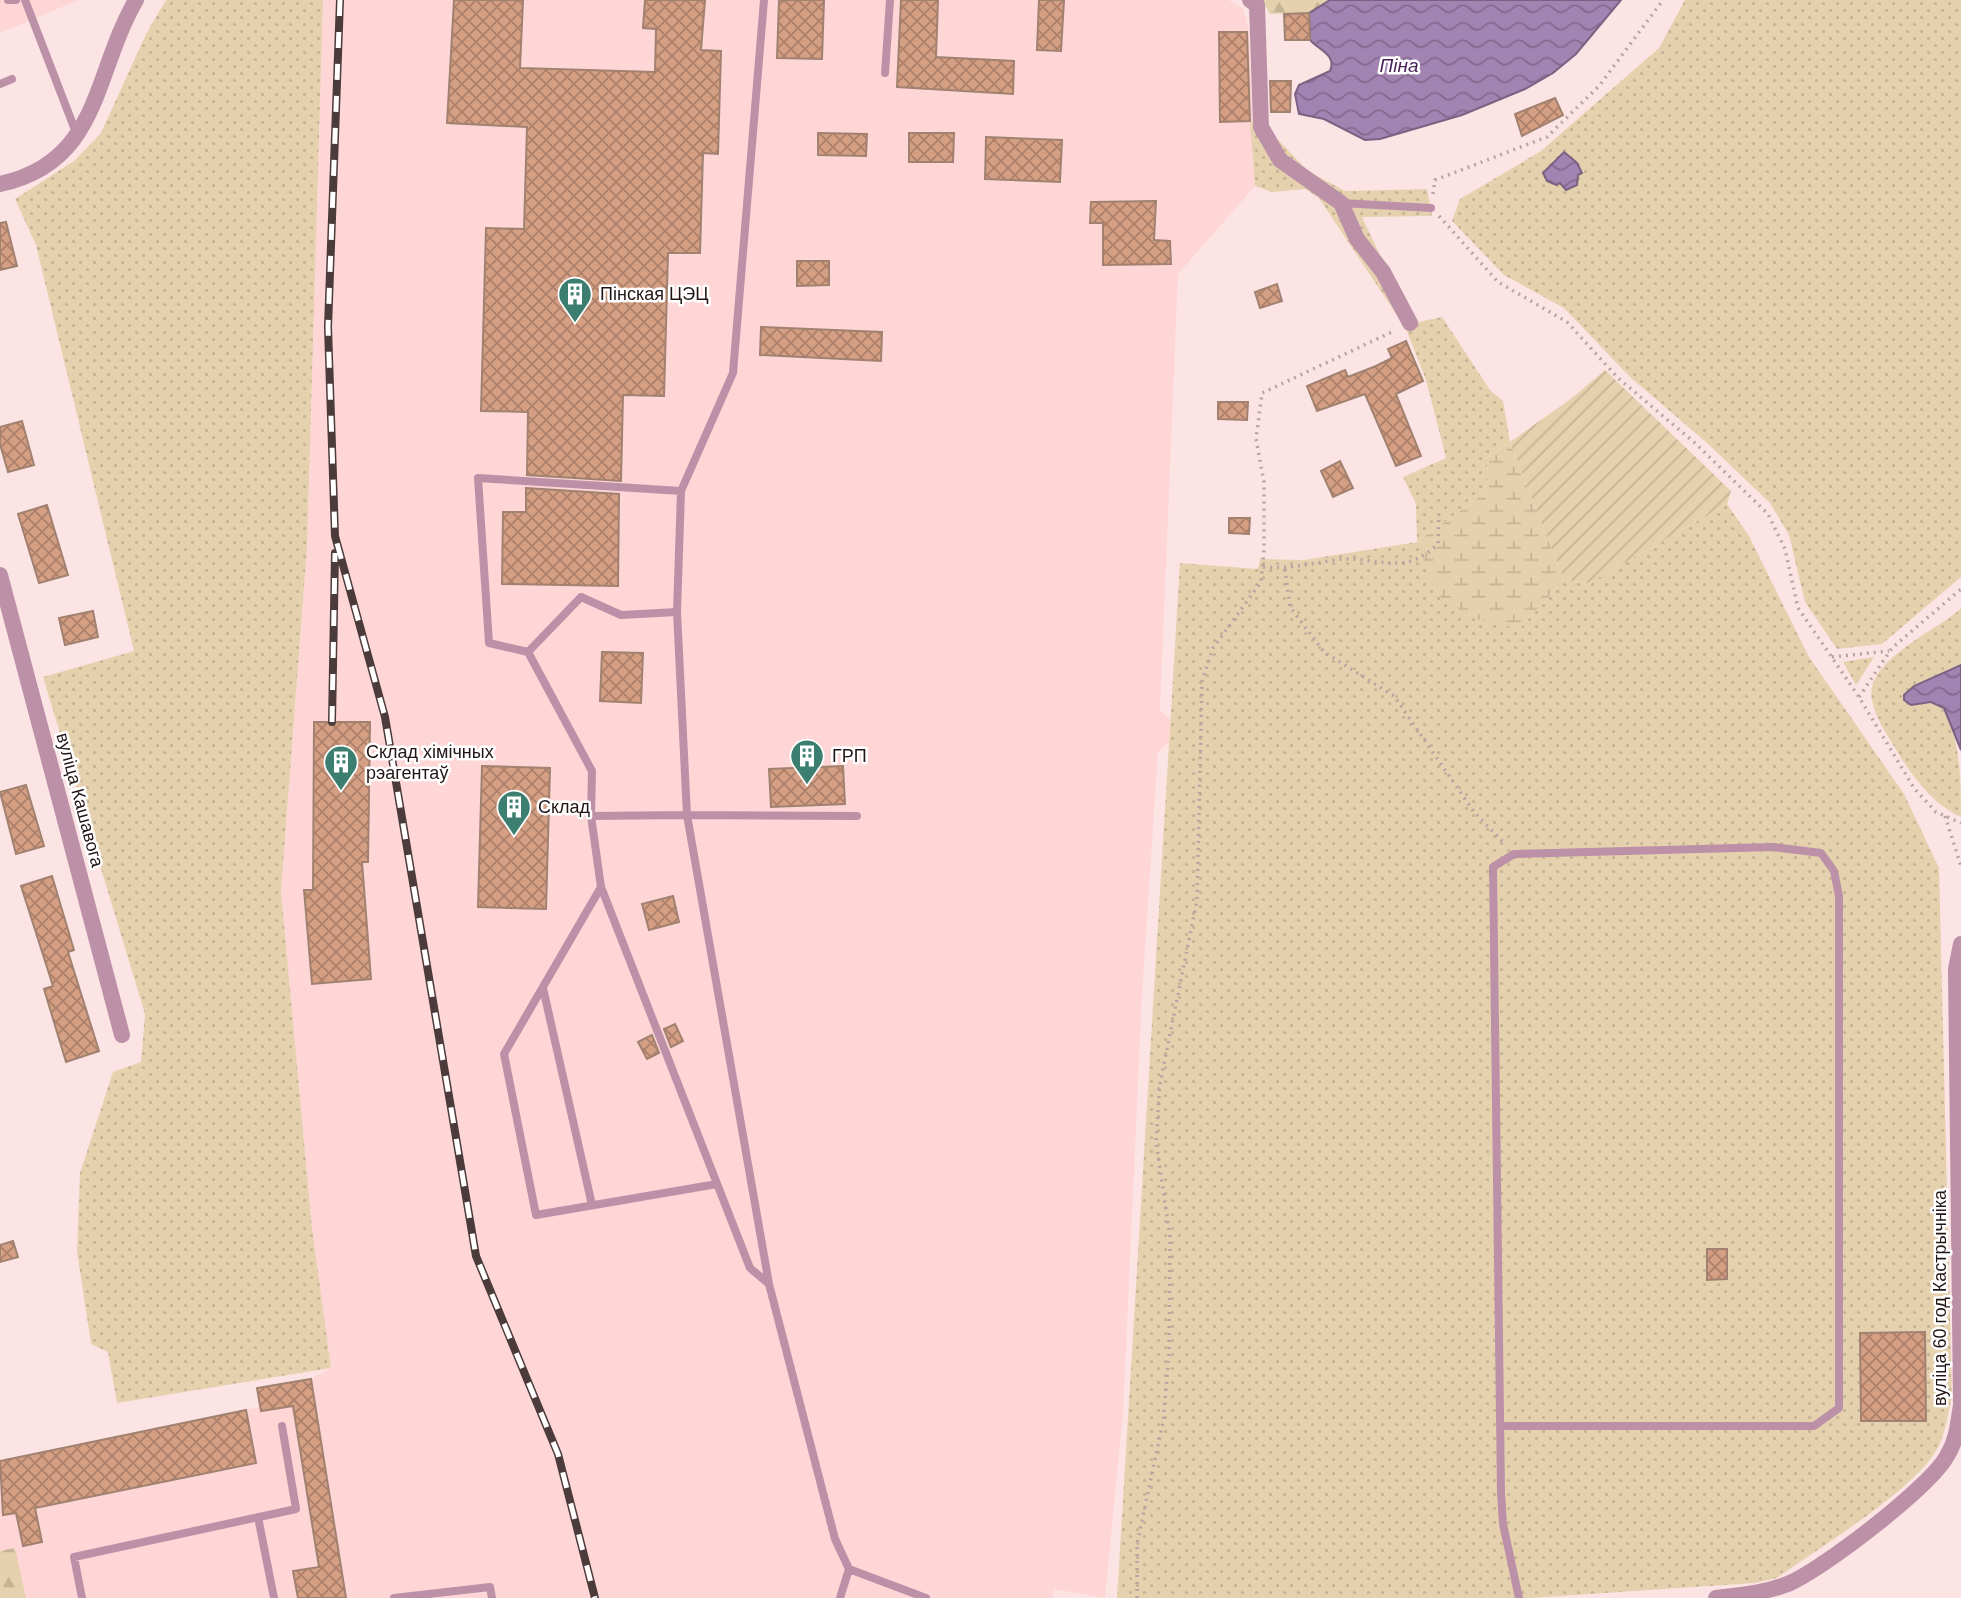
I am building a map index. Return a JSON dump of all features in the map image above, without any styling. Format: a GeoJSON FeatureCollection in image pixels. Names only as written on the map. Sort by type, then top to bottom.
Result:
{"type":"FeatureCollection","features":[{"type":"Feature","properties":{"kind":"street"},"geometry":{"type":"LineString","coordinates":[[0,184],[37,171],[55,160],[78,138],[136,0]]}},
{"type":"Feature","properties":{"kind":"street"},"geometry":{"type":"LineString","coordinates":[[1250,0],[1257,5],[1261,127],[1280,160],[1341,203],[1357,239],[1383,272],[1410,323]]}},
{"type":"Feature","properties":{"kind":"street","name":"вуліца Кашавога"},"geometry":{"type":"LineString","coordinates":[[0,575],[122,1035]]}},
{"type":"Feature","properties":{"kind":"street","name":"вуліца 60 год Кастрычніка"},"geometry":{"type":"LineString","coordinates":[[1717,1598],[1759,1593],[1790,1583],[1815,1569],[1929,1481],[1947,1457],[1956,1436],[1961,1405],[1956,969],[1961,944]]}},
{"type":"Feature","properties":{"kind":"lane"},"geometry":{"type":"LineString","coordinates":[[8,0],[16,0]]}},
{"type":"Feature","properties":{"kind":"lane"},"geometry":{"type":"LineString","coordinates":[[25,0],[78,138]]}},
{"type":"Feature","properties":{"kind":"lane"},"geometry":{"type":"LineString","coordinates":[[764,0],[733,373],[681,491],[677,612],[687,816],[768,1284],[835,1539],[849,1569],[840,1598]]}},
{"type":"Feature","properties":{"kind":"lane"},"geometry":{"type":"LineString","coordinates":[[885,73],[890,0]]}},
{"type":"Feature","properties":{"kind":"lane"},"geometry":{"type":"LineString","coordinates":[[0,84],[12,79]]}},
{"type":"Feature","properties":{"kind":"lane"},"geometry":{"type":"LineString","coordinates":[[1341,203],[1431,208]]}},
{"type":"Feature","properties":{"kind":"lane"},"geometry":{"type":"LineString","coordinates":[[681,491],[478,478],[489,643],[528,652],[592,771],[591,816],[601,887],[750,1268],[768,1284]]}},
{"type":"Feature","properties":{"kind":"lane"},"geometry":{"type":"LineString","coordinates":[[528,652],[582,597],[621,615],[677,612]]}},
{"type":"Feature","properties":{"kind":"lane"},"geometry":{"type":"LineString","coordinates":[[591,816],[857,816]]}},
{"type":"Feature","properties":{"kind":"lane"},"geometry":{"type":"LineString","coordinates":[[1501,1426],[1814,1426],[1839,1408],[1839,896],[1835,871],[1821,852],[1773,848],[1514,854],[1493,867],[1501,1426],[1503,1524],[1519,1598]]}},
{"type":"Feature","properties":{"kind":"lane"},"geometry":{"type":"LineString","coordinates":[[601,887],[504,1054],[536,1215],[718,1184]]}},
{"type":"Feature","properties":{"kind":"lane"},"geometry":{"type":"LineString","coordinates":[[543,988],[592,1206]]}},
{"type":"Feature","properties":{"kind":"lane"},"geometry":{"type":"LineString","coordinates":[[82,1598],[74,1557],[296,1509],[282,1426]]}},
{"type":"Feature","properties":{"kind":"lane"},"geometry":{"type":"LineString","coordinates":[[258,1517],[274,1598]]}},
{"type":"Feature","properties":{"kind":"lane"},"geometry":{"type":"LineString","coordinates":[[849,1569],[926,1598]]}},
{"type":"Feature","properties":{"kind":"lane"},"geometry":{"type":"LineString","coordinates":[[394,1598],[490,1587],[492,1598]]}},
{"type":"Feature","properties":{"kind":"path"},"geometry":{"type":"LineString","coordinates":[[1663,0],[1599,86],[1547,136],[1435,180],[1431,208],[1498,282],[1567,322],[1618,378],[1695,443],[1768,514],[1785,549],[1798,608],[1858,696],[1914,788],[1936,812],[1961,822]]}},
{"type":"Feature","properties":{"kind":"path"},"geometry":{"type":"LineString","coordinates":[[1137,1598],[1137,1544],[1163,1422],[1169,1354],[1170,1237],[1156,1141],[1160,1084],[1197,901],[1202,681],[1213,648],[1261,582],[1264,482],[1256,439],[1262,393],[1410,323]]}},
{"type":"Feature","properties":{"kind":"path"},"geometry":{"type":"LineString","coordinates":[[1263,567],[1284,569],[1336,560],[1398,565],[1424,558],[1438,544],[1439,514]]}},
{"type":"Feature","properties":{"kind":"path"},"geometry":{"type":"LineString","coordinates":[[1284,569],[1290,607],[1324,652],[1394,696],[1474,812],[1514,854]]}},
{"type":"Feature","properties":{"kind":"path"},"geometry":{"type":"LineString","coordinates":[[1858,696],[1889,651],[1961,589]]}},
{"type":"Feature","properties":{"kind":"path"},"geometry":{"type":"LineString","coordinates":[[1832,656],[1889,651]]}},
{"type":"Feature","properties":{"kind":"path"},"geometry":{"type":"LineString","coordinates":[[1945,816],[1961,866]]}},
{"type":"Feature","properties":{"kind":"shaded area"},"geometry":{"type":"Polygon","coordinates":[[[0,0],[79,0],[0,33],[0,0]]]}},
{"type":"Feature","properties":{"kind":"shaded area","name":"Пінская ЦЭЦ"},"geometry":{"type":"Polygon","coordinates":[[[323,0],[1229,0],[1243,9],[1249,32],[1255,186],[1178,274],[1160,710],[1170,719],[1169,742],[1158,752],[1142,994],[1123,1413],[1105,1598],[1054,1589],[1053,1598],[0,1598],[0,1461],[260,1407],[257,1388],[311,1379],[331,1368],[312,1228],[281,891],[307,548],[323,0]]]}},
{"type":"Feature","properties":{"kind":"green space"},"geometry":{"type":"Polygon","coordinates":[[[166,0],[323,0],[307,548],[281,891],[312,1228],[331,1368],[117,1403],[108,1352],[91,1344],[77,1251],[80,1173],[113,1072],[141,1062],[145,1014],[43,677],[134,651],[36,245],[15,199],[74,161],[101,133],[146,34],[166,0]]]}},
{"type":"Feature","properties":{"kind":"green space"},"geometry":{"type":"Polygon","coordinates":[[[1262,0],[1330,0],[1309,13],[1270,14],[1262,0]]]}},
{"type":"Feature","properties":{"kind":"green space"},"geometry":{"type":"Polygon","coordinates":[[[1685,0],[1961,0],[1961,577],[1882,644],[1837,649],[1805,602],[1789,535],[1770,503],[1706,442],[1630,377],[1564,308],[1504,275],[1452,221],[1460,199],[1541,151],[1659,48],[1685,0]]]}},
{"type":"Feature","properties":{"kind":"green space"},"geometry":{"type":"Polygon","coordinates":[[[1250,121],[1266,131],[1264,125],[1308,171],[1345,191],[1427,189],[1432,216],[1362,217],[1391,278],[1418,322],[1442,317],[1490,390],[1503,401],[1510,442],[1487,458],[1488,478],[1481,496],[1417,542],[1416,504],[1403,477],[1446,458],[1426,380],[1406,329],[1319,198],[1305,189],[1272,192],[1255,186],[1250,121]]]}},
{"type":"Feature","properties":{"kind":"green space"},"geometry":{"type":"Polygon","coordinates":[[[1605,370],[1731,491],[1727,504],[1589,583],[1564,580],[1510,442],[1572,398],[1605,370]]]}},
{"type":"Feature","properties":{"kind":"green space"},"geometry":{"type":"Polygon","coordinates":[[[1510,442],[1564,580],[1519,629],[1473,618],[1436,594],[1417,542],[1481,496],[1488,478],[1487,458],[1510,442]]]}},
{"type":"Feature","properties":{"kind":"green space"},"geometry":{"type":"Polygon","coordinates":[[[1727,504],[1749,536],[1809,657],[1904,794],[1939,868],[1952,1395],[1944,1431],[1936,1451],[1923,1467],[1886,1501],[1777,1578],[1754,1583],[1531,1598],[1117,1598],[1180,563],[1258,569],[1260,559],[1304,560],[1417,542],[1519,629],[1564,580],[1589,583],[1727,504]]]}},
{"type":"Feature","properties":{"kind":"green space"},"geometry":{"type":"Polygon","coordinates":[[[1961,608],[1961,665],[1945,671],[1911,705],[1938,703],[1946,713],[1958,756],[1961,817],[1933,798],[1910,771],[1883,728],[1872,700],[1873,686],[1879,672],[1891,659],[1961,608]]]}},
{"type":"Feature","properties":{"kind":"green space"},"geometry":{"type":"Polygon","coordinates":[[[1874,657],[1856,685],[1843,662],[1874,657]]]}},
{"type":"Feature","properties":{"kind":"green space"},"geometry":{"type":"Polygon","coordinates":[[[15,1548],[26,1598],[0,1598],[0,1551],[15,1548]]]}},
{"type":"Feature","properties":{"kind":"water","name":"Піна"},"geometry":{"type":"Polygon","coordinates":[[[1330,0],[1621,0],[1576,54],[1553,73],[1525,89],[1462,115],[1380,139],[1365,140],[1324,119],[1299,114],[1295,94],[1299,85],[1330,71],[1332,65],[1326,53],[1310,40],[1309,13],[1330,0]]]}},
{"type":"Feature","properties":{"kind":"water"},"geometry":{"type":"Polygon","coordinates":[[[1564,152],[1577,163],[1582,173],[1578,175],[1577,185],[1566,190],[1560,183],[1556,185],[1547,181],[1543,173],[1564,152]]]}},
{"type":"Feature","properties":{"kind":"water"},"geometry":{"type":"Polygon","coordinates":[[[1961,665],[1961,750],[1944,708],[1931,702],[1911,705],[1904,700],[1904,695],[1914,686],[1961,665]]]}},
{"type":"Feature","properties":{"kind":"building","name":"Пінская ЦЭЦ"},"geometry":{"type":"Polygon","coordinates":[[[454,0],[523,0],[520,68],[655,72],[656,29],[643,28],[645,0],[705,0],[701,50],[721,51],[718,154],[703,153],[700,253],[668,253],[664,396],[623,395],[621,481],[527,475],[528,412],[481,411],[486,228],[524,229],[527,127],[447,123],[454,0]]]}},
{"type":"Feature","properties":{"kind":"building"},"geometry":{"type":"Polygon","coordinates":[[[779,0],[824,0],[822,59],[777,58],[779,0]]]}},
{"type":"Feature","properties":{"kind":"building"},"geometry":{"type":"Polygon","coordinates":[[[901,0],[938,0],[936,57],[1014,61],[1013,94],[897,87],[901,0]]]}},
{"type":"Feature","properties":{"kind":"building"},"geometry":{"type":"Polygon","coordinates":[[[1039,0],[1064,0],[1061,51],[1037,50],[1039,0]]]}},
{"type":"Feature","properties":{"kind":"building"},"geometry":{"type":"Polygon","coordinates":[[[1309,13],[1310,40],[1285,40],[1284,14],[1309,13]]]}},
{"type":"Feature","properties":{"kind":"building"},"geometry":{"type":"Polygon","coordinates":[[[1219,32],[1247,32],[1250,121],[1220,122],[1219,32]]]}},
{"type":"Feature","properties":{"kind":"building"},"geometry":{"type":"Polygon","coordinates":[[[1270,81],[1291,81],[1290,112],[1271,112],[1270,81]]]}},
{"type":"Feature","properties":{"kind":"building"},"geometry":{"type":"Polygon","coordinates":[[[1555,98],[1563,115],[1522,136],[1515,114],[1555,98]]]}},
{"type":"Feature","properties":{"kind":"building"},"geometry":{"type":"Polygon","coordinates":[[[818,133],[867,134],[866,156],[818,155],[818,133]]]}},
{"type":"Feature","properties":{"kind":"building"},"geometry":{"type":"Polygon","coordinates":[[[909,133],[954,133],[953,162],[909,162],[909,133]]]}},
{"type":"Feature","properties":{"kind":"building"},"geometry":{"type":"Polygon","coordinates":[[[986,137],[1062,140],[1060,182],[985,179],[986,137]]]}},
{"type":"Feature","properties":{"kind":"building"},"geometry":{"type":"Polygon","coordinates":[[[1156,201],[1154,240],[1170,241],[1171,264],[1103,265],[1103,223],[1090,223],[1091,202],[1156,201]]]}},
{"type":"Feature","properties":{"kind":"building"},"geometry":{"type":"Polygon","coordinates":[[[6,222],[17,266],[0,270],[0,223],[6,222]]]}},
{"type":"Feature","properties":{"kind":"building"},"geometry":{"type":"Polygon","coordinates":[[[797,261],[829,261],[829,285],[797,286],[797,261]]]}},
{"type":"Feature","properties":{"kind":"building"},"geometry":{"type":"Polygon","coordinates":[[[1277,284],[1282,301],[1260,308],[1255,292],[1277,284]]]}},
{"type":"Feature","properties":{"kind":"building"},"geometry":{"type":"Polygon","coordinates":[[[761,327],[882,332],[881,361],[760,355],[761,327]]]}},
{"type":"Feature","properties":{"kind":"building"},"geometry":{"type":"Polygon","coordinates":[[[1406,341],[1423,381],[1396,394],[1421,456],[1396,466],[1365,394],[1317,411],[1307,386],[1345,370],[1348,377],[1376,366],[1392,358],[1388,349],[1406,341]]]}},
{"type":"Feature","properties":{"kind":"building"},"geometry":{"type":"Polygon","coordinates":[[[1218,402],[1248,402],[1247,420],[1218,419],[1218,402]]]}},
{"type":"Feature","properties":{"kind":"building"},"geometry":{"type":"Polygon","coordinates":[[[22,421],[34,465],[8,472],[0,444],[0,427],[22,421]]]}},
{"type":"Feature","properties":{"kind":"building"},"geometry":{"type":"Polygon","coordinates":[[[1340,461],[1353,488],[1333,497],[1321,471],[1340,461]]]}},
{"type":"Feature","properties":{"kind":"building"},"geometry":{"type":"Polygon","coordinates":[[[526,488],[619,494],[618,586],[502,584],[503,512],[526,512],[526,488]]]}},
{"type":"Feature","properties":{"kind":"building"},"geometry":{"type":"Polygon","coordinates":[[[47,505],[68,575],[39,583],[18,514],[47,505]]]}},
{"type":"Feature","properties":{"kind":"building"},"geometry":{"type":"Polygon","coordinates":[[[1229,518],[1250,518],[1249,534],[1229,533],[1229,518]]]}},
{"type":"Feature","properties":{"kind":"building"},"geometry":{"type":"Polygon","coordinates":[[[93,611],[98,637],[65,645],[59,618],[93,611]]]}},
{"type":"Feature","properties":{"kind":"building"},"geometry":{"type":"Polygon","coordinates":[[[602,652],[643,653],[641,703],[600,701],[602,652]]]}},
{"type":"Feature","properties":{"kind":"building"},"geometry":{"type":"Polygon","coordinates":[[[314,722],[370,722],[368,862],[362,862],[371,979],[312,984],[304,890],[313,890],[314,722]]]}},
{"type":"Feature","properties":{"kind":"building","name":"Склад"},"geometry":{"type":"Polygon","coordinates":[[[482,766],[550,768],[546,909],[478,907],[482,766]]]}},
{"type":"Feature","properties":{"kind":"building","name":"ГРП"},"geometry":{"type":"Polygon","coordinates":[[[843,766],[845,804],[771,807],[769,769],[843,766]]]}},
{"type":"Feature","properties":{"kind":"building"},"geometry":{"type":"Polygon","coordinates":[[[26,785],[44,846],[16,854],[0,792],[26,785]]]}},
{"type":"Feature","properties":{"kind":"building"},"geometry":{"type":"Polygon","coordinates":[[[52,876],[74,950],[68,952],[99,1051],[66,1062],[44,989],[53,986],[21,886],[52,876]]]}},
{"type":"Feature","properties":{"kind":"building"},"geometry":{"type":"Polygon","coordinates":[[[673,896],[679,922],[649,930],[642,904],[673,896]]]}},
{"type":"Feature","properties":{"kind":"building"},"geometry":{"type":"Polygon","coordinates":[[[675,1024],[683,1041],[671,1047],[664,1029],[675,1024]]]}},
{"type":"Feature","properties":{"kind":"building"},"geometry":{"type":"Polygon","coordinates":[[[652,1035],[659,1053],[647,1059],[638,1042],[652,1035]]]}},
{"type":"Feature","properties":{"kind":"building"},"geometry":{"type":"Polygon","coordinates":[[[13,1241],[18,1257],[0,1262],[0,1245],[13,1241]]]}},
{"type":"Feature","properties":{"kind":"building"},"geometry":{"type":"Polygon","coordinates":[[[1707,1249],[1727,1249],[1727,1279],[1707,1280],[1707,1249]]]}},
{"type":"Feature","properties":{"kind":"building"},"geometry":{"type":"Polygon","coordinates":[[[1925,1332],[1926,1421],[1861,1421],[1860,1333],[1925,1332]]]}},
{"type":"Feature","properties":{"kind":"building"},"geometry":{"type":"Polygon","coordinates":[[[311,1379],[346,1598],[298,1598],[293,1571],[319,1567],[293,1406],[261,1411],[257,1388],[311,1379]]]}},
{"type":"Feature","properties":{"kind":"building"},"geometry":{"type":"Polygon","coordinates":[[[246,1410],[256,1463],[35,1508],[42,1542],[23,1546],[16,1513],[3,1515],[0,1461],[246,1410]]]}},
{"type":"Feature","properties":{"kind":"railway"},"geometry":{"type":"LineString","coordinates":[[340,0],[328,327],[335,536],[385,717],[476,1256],[558,1454],[595,1598]]}},
{"type":"Feature","properties":{"kind":"railway"},"geometry":{"type":"LineString","coordinates":[[332,722],[335,553]]}},
{"type":"Feature","properties":{"kind":"place","name":"Пінская ЦЭЦ"},"geometry":{"type":"Point","coordinates":[575,324]}},
{"type":"Feature","properties":{"kind":"place","name":"ГРП"},"geometry":{"type":"Point","coordinates":[807,786]}},
{"type":"Feature","properties":{"kind":"place","name":"Склад хімічных рэагентаў"},"geometry":{"type":"Point","coordinates":[341,792]}},
{"type":"Feature","properties":{"kind":"place","name":"Склад"},"geometry":{"type":"Point","coordinates":[514,837]}}]}
